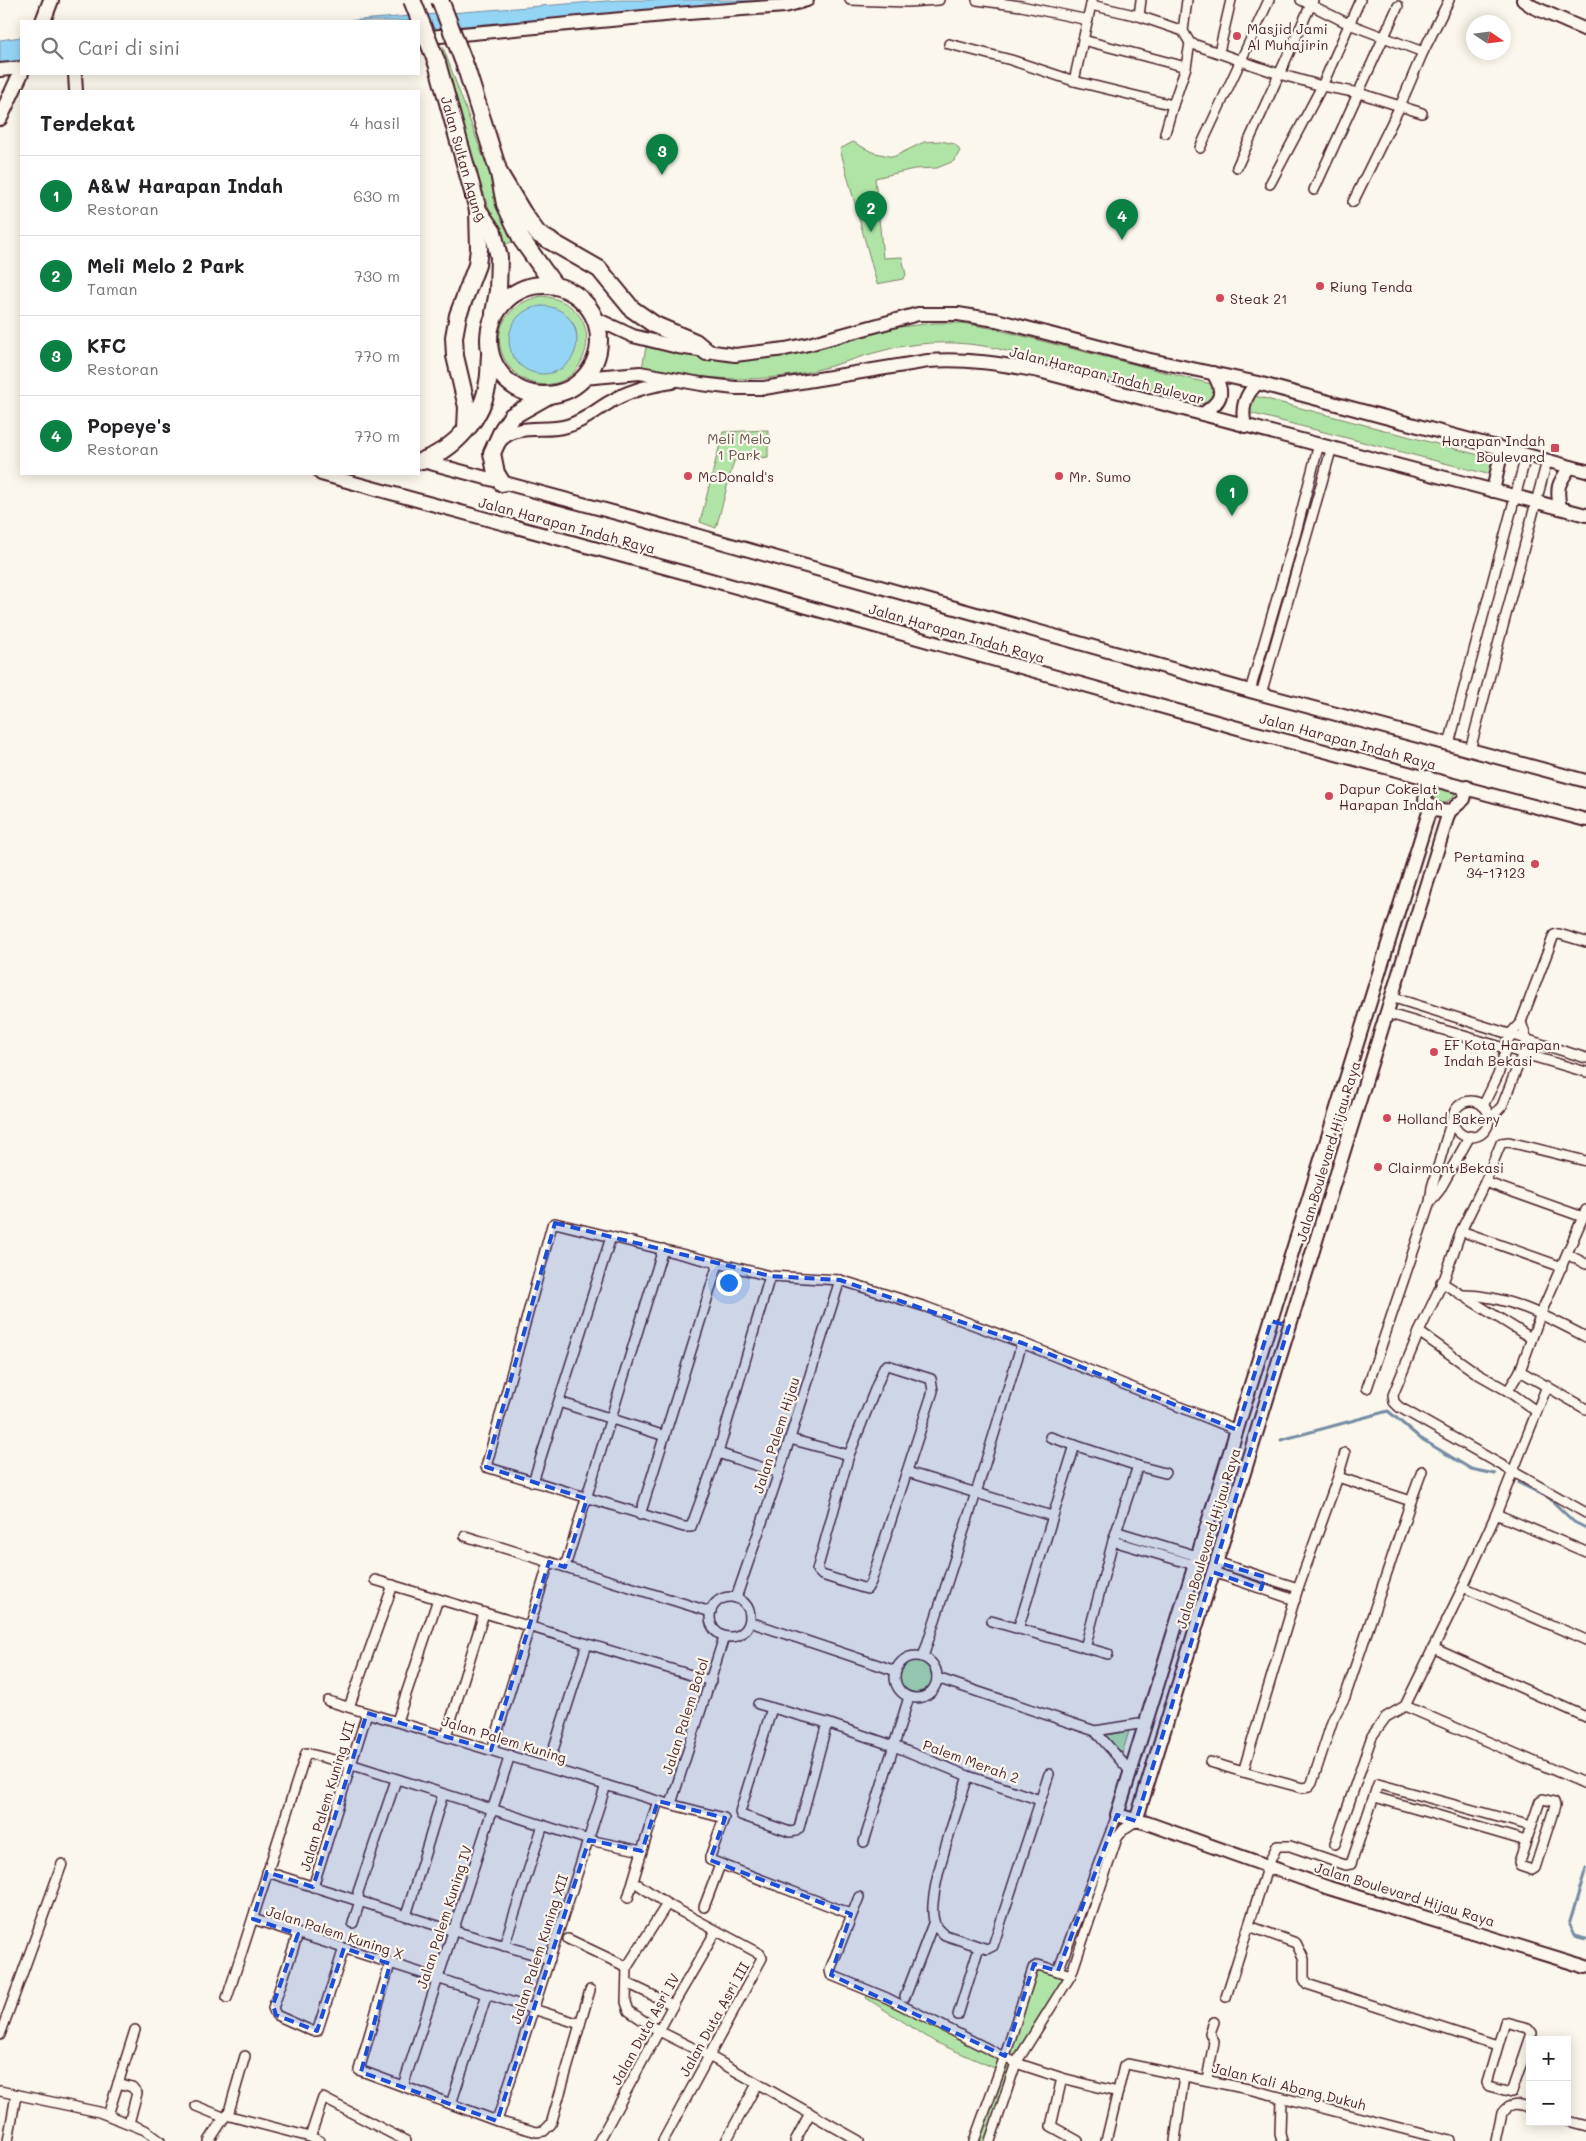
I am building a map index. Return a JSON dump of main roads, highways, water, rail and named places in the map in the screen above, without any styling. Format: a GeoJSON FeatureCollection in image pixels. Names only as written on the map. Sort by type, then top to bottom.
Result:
{"type":"FeatureCollection","features":[{"type":"Feature","properties":{"kind":"highway","name":"Jalan Sultan Agung"},"geometry":{"type":"LineString","coordinates":[[412,0],[420,20]]}},
{"type":"Feature","properties":{"kind":"highway","name":"Jalan Sultan Agung"},"geometry":{"type":"LineString","coordinates":[[440,0],[466,68],[500,173],[505,204],[522,240],[554,285]]}},
{"type":"Feature","properties":{"kind":"highway","name":"Jalan Sultan Agung"},"geometry":{"type":"LineString","coordinates":[[420,20],[437,64],[478,210],[492,232],[498,257],[498,291],[493,318]]}},
{"type":"Feature","properties":{"kind":"highway"},"geometry":{"type":"LineString","coordinates":[[500,173],[523,213],[538,234],[599,269],[632,309],[655,325],[695,342],[707,352]]}},
{"type":"Feature","properties":{"kind":"highway"},"geometry":{"type":"LineString","coordinates":[[466,428],[467,407],[455,356],[454,337],[458,315],[477,264],[479,249],[478,210]]}},
{"type":"Feature","properties":{"kind":"highway"},"geometry":{"type":"LineString","coordinates":[[421,461],[447,449],[459,439],[479,410],[488,383],[489,335],[493,318],[502,304],[517,291],[535,285],[554,285],[578,296],[587,306],[594,318],[598,333],[598,349],[592,365],[583,378],[568,389],[551,394],[512,416],[493,449],[492,462],[502,483]]}},
{"type":"Feature","properties":{"kind":"highway"},"geometry":{"type":"LineString","coordinates":[[490,349],[496,368],[506,380],[518,389],[533,394],[551,394]]}},
{"type":"Feature","properties":{"kind":"main road"},"geometry":{"type":"LineString","coordinates":[[43,20],[51,0]]}},
{"type":"Feature","properties":{"kind":"main road"},"geometry":{"type":"LineString","coordinates":[[0,118],[20,75]]}},
{"type":"Feature","properties":{"kind":"water"},"geometry":{"type":"Polygon","coordinates":[[[619,0],[807,0],[420,38],[420,20],[359,20],[619,0]]]}},
{"type":"Feature","properties":{"kind":"water"},"geometry":{"type":"Polygon","coordinates":[[[20,37],[20,68],[0,70],[0,40],[20,37]]]}},
{"type":"Feature","properties":{"kind":"water"},"geometry":{"type":"Polygon","coordinates":[[[543,306],[556,309],[567,316],[574,327],[577,340],[574,353],[567,364],[556,371],[543,374],[530,371],[519,364],[512,353],[509,340],[512,327],[519,316],[530,309],[543,306]]]}},
{"type":"Feature","properties":{"kind":"waterway"},"geometry":{"type":"LineString","coordinates":[[1281,1440],[1388,1411],[1420,1438],[1471,1469],[1495,1474]]}},
{"type":"Feature","properties":{"kind":"waterway"},"geometry":{"type":"LineString","coordinates":[[1519,1483],[1549,1498],[1574,1522],[1586,1528]]}},
{"type":"Feature","properties":{"kind":"waterway"},"geometry":{"type":"LineString","coordinates":[[1586,1868],[1569,1925],[1574,1936],[1586,1939]]}},
{"type":"Feature","properties":{"kind":"place","name":"Masjid Jami Al Muhajirin"},"geometry":{"type":"Point","coordinates":[1237,36]}},
{"type":"Feature","properties":{"kind":"place","name":"KFC"},"geometry":{"type":"Point","coordinates":[662,175]}},
{"type":"Feature","properties":{"kind":"place","name":"Meli Melo 2 Park"},"geometry":{"type":"Point","coordinates":[871,232]}},
{"type":"Feature","properties":{"kind":"place","name":"Popeye's"},"geometry":{"type":"Point","coordinates":[1122,240]}},
{"type":"Feature","properties":{"kind":"place","name":"Riung Tenda"},"geometry":{"type":"Point","coordinates":[1320,286]}},
{"type":"Feature","properties":{"kind":"place","name":"Steak 21"},"geometry":{"type":"Point","coordinates":[1220,298]}},
{"type":"Feature","properties":{"kind":"place","name":"Harapan Indah Boulevard"},"geometry":{"type":"Point","coordinates":[1555,448]}},
{"type":"Feature","properties":{"kind":"place","name":"McDonald's"},"geometry":{"type":"Point","coordinates":[688,476]}},
{"type":"Feature","properties":{"kind":"place","name":"Mr. Sumo"},"geometry":{"type":"Point","coordinates":[1059,476]}},
{"type":"Feature","properties":{"kind":"place","name":"A&W Harapan Indah"},"geometry":{"type":"Point","coordinates":[1232,516]}},
{"type":"Feature","properties":{"kind":"place","name":"Dapur Cokelat Harapan Indah"},"geometry":{"type":"Point","coordinates":[1329,796]}},
{"type":"Feature","properties":{"kind":"place","name":"Pertamina 34-17123"},"geometry":{"type":"Point","coordinates":[1535,864]}},
{"type":"Feature","properties":{"kind":"place","name":"EF Kota Harapan Indah Bekasi"},"geometry":{"type":"Point","coordinates":[1434,1052]}},
{"type":"Feature","properties":{"kind":"place","name":"Holland Bakery"},"geometry":{"type":"Point","coordinates":[1387,1118]}},
{"type":"Feature","properties":{"kind":"place","name":"Clairmont Bekasi"},"geometry":{"type":"Point","coordinates":[1378,1167]}},
{"type":"Feature","properties":{"kind":"park label","name":"Meli Melo 1 Park"},"geometry":{"type":"Point","coordinates":[739,446]}}]}
